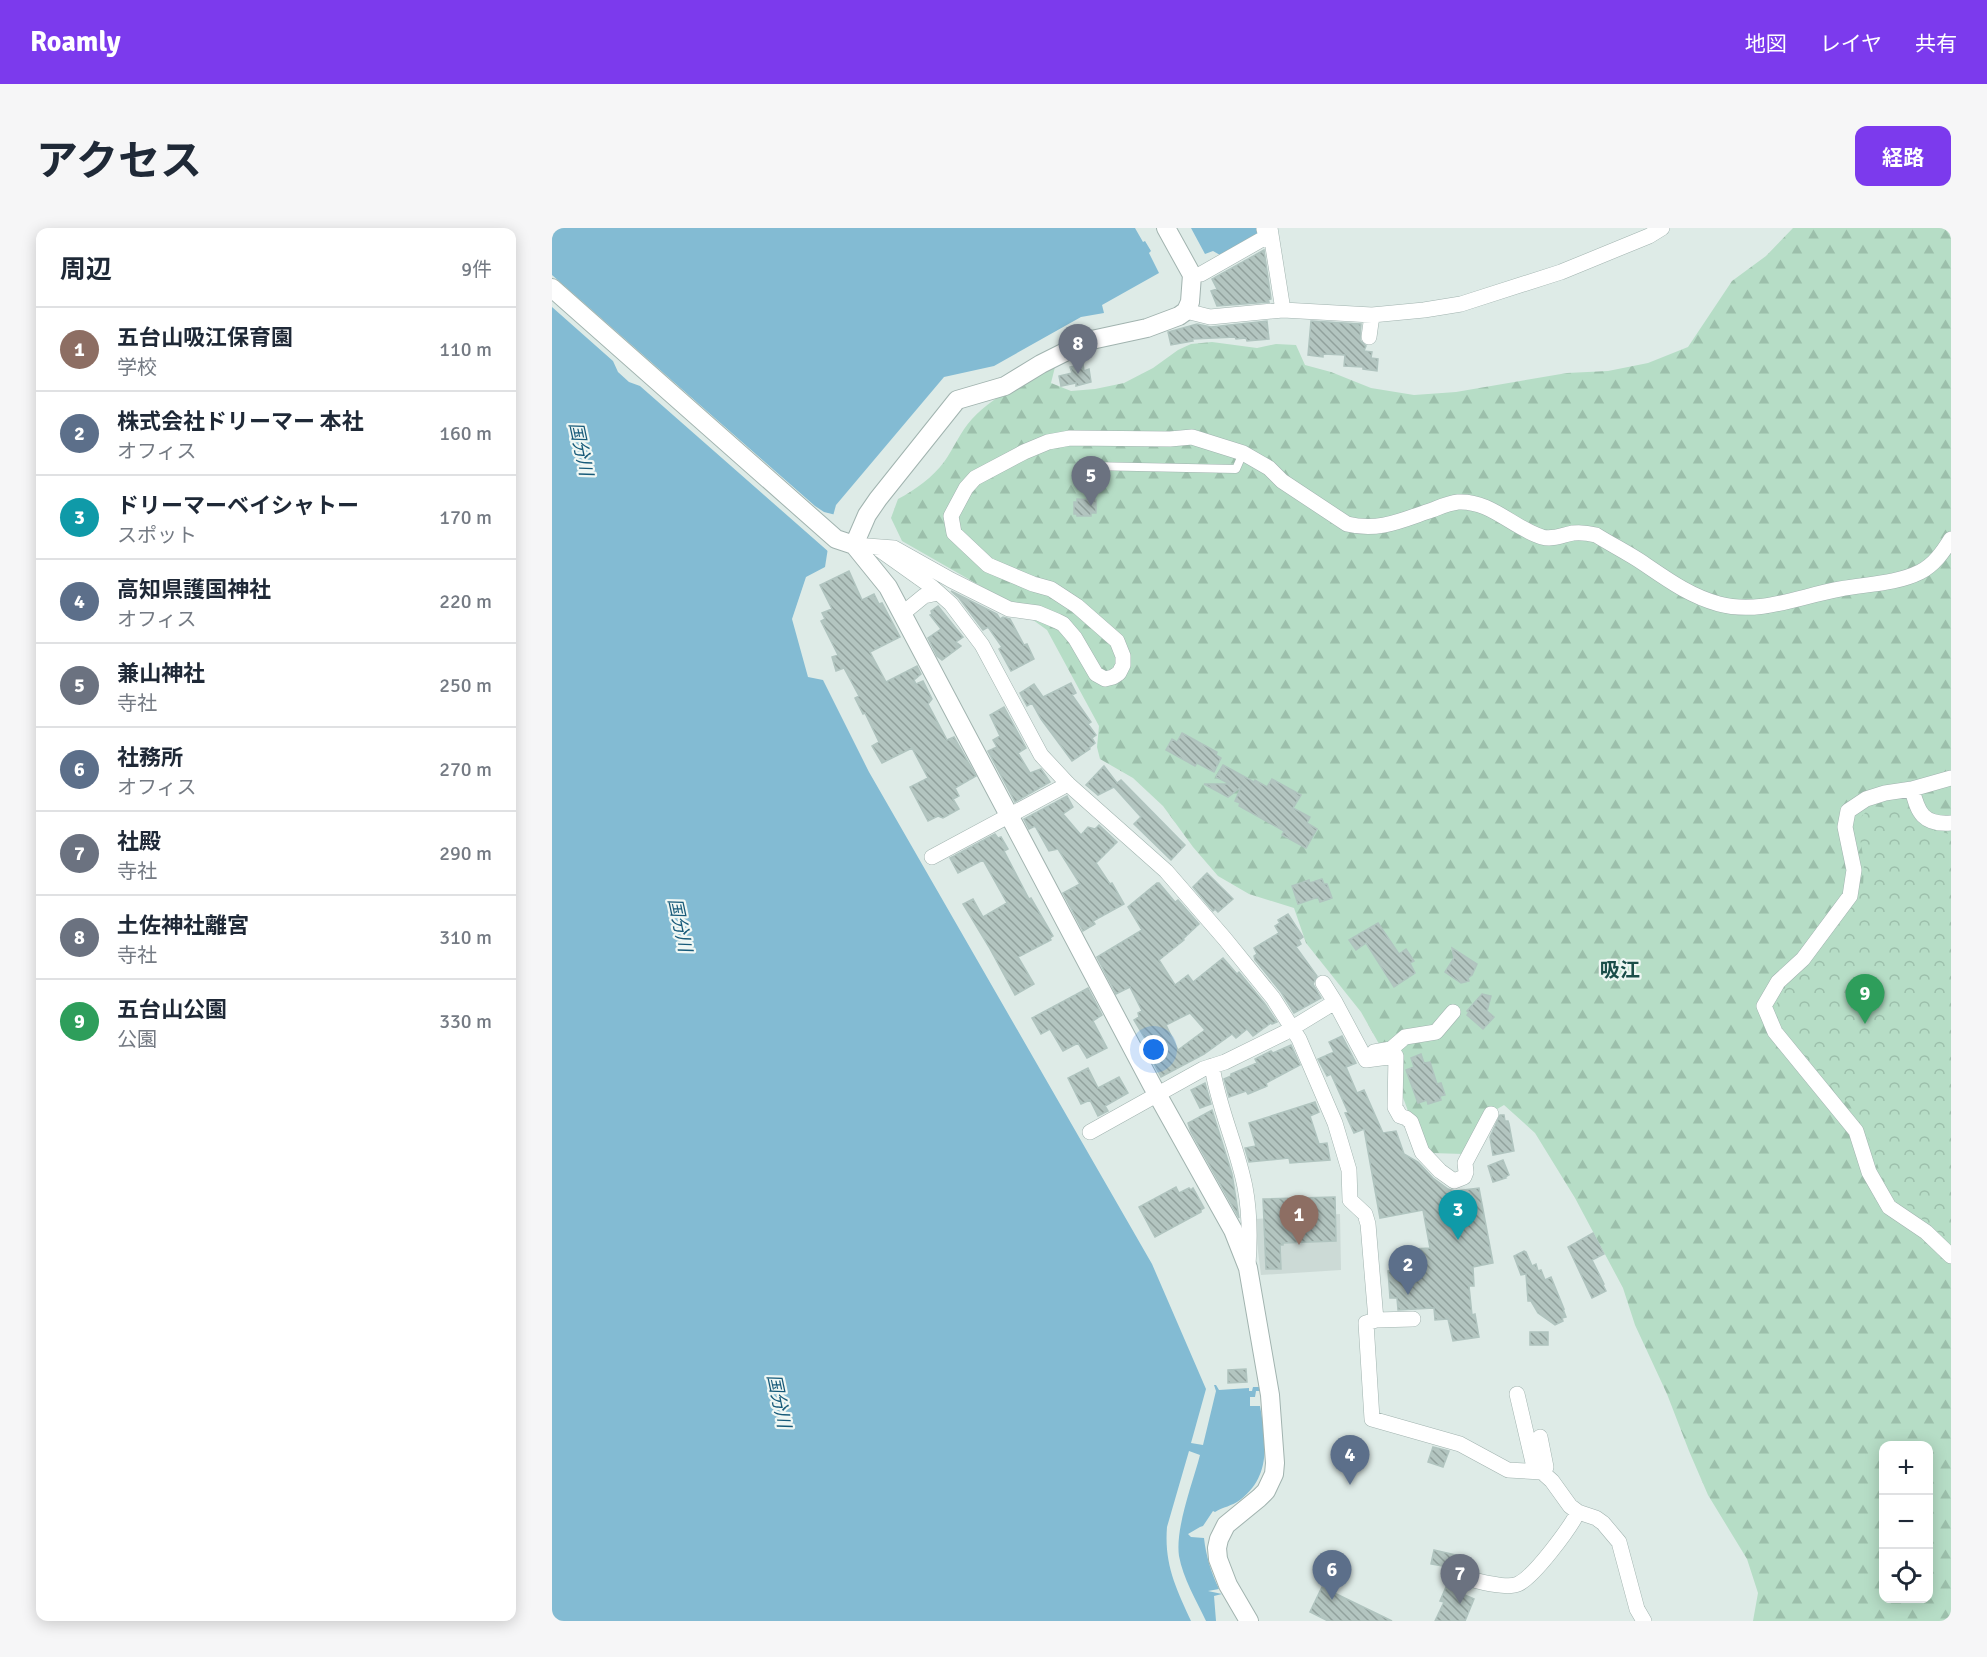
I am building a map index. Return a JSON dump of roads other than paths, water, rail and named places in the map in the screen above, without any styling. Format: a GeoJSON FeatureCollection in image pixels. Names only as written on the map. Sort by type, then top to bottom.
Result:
{"type":"FeatureCollection","features":[{"type":"Feature","properties":{"kind":"street"},"geometry":{"type":"LineString","coordinates":[[854,545],[867,516],[878,499],[957,400],[1005,386],[1086,341],[1148,328],[1186,311],[1190,302],[1191,274],[1166,228]]}},
{"type":"Feature","properties":{"kind":"street"},"geometry":{"type":"LineString","coordinates":[[1268,228],[1283,310]]}},
{"type":"Feature","properties":{"kind":"street"},"geometry":{"type":"LineString","coordinates":[[1201,274],[1266,237],[1264,230],[1268,228]]}},
{"type":"Feature","properties":{"kind":"street"},"geometry":{"type":"LineString","coordinates":[[1186,311],[1210,316],[1283,310],[1372,315],[1461,304],[1561,272],[1637,234],[1662,228]]}},
{"type":"Feature","properties":{"kind":"street"},"geometry":{"type":"LineString","coordinates":[[552,288],[836,539],[854,545],[894,548],[1009,609],[1038,613],[1063,624],[1075,638],[1096,674],[1105,679],[1113,677],[1123,665],[1123,656],[1117,641],[1077,606],[1051,589],[988,565],[954,533],[951,516],[966,488],[975,478],[1048,442],[1070,438],[1170,439],[1191,437],[1243,453],[1269,468],[1282,481],[1347,524],[1359,527],[1376,528],[1446,504],[1473,502],[1544,538],[1574,533],[1596,535],[1681,589],[1696,597],[1722,605],[1764,607],[1839,589],[1906,577],[1921,572],[1934,562],[1943,553],[1951,539]]}},
{"type":"Feature","properties":{"kind":"street"},"geometry":{"type":"LineString","coordinates":[[1369,337],[1372,315]]}},
{"type":"Feature","properties":{"kind":"street"},"geometry":{"type":"LineString","coordinates":[[854,545],[888,587],[1157,1095],[1233,1230],[1248,1268],[1270,1395],[1274,1474],[1266,1491],[1226,1525],[1217,1548],[1218,1559],[1228,1585],[1249,1621]]}},
{"type":"Feature","properties":{"kind":"street"},"geometry":{"type":"LineString","coordinates":[[877,548],[938,593],[962,617],[982,645],[1041,754],[1068,784],[1166,871],[1242,958],[1293,1028],[1312,1066],[1341,1141],[1349,1170],[1350,1200],[1365,1214],[1368,1224],[1376,1320]]}},
{"type":"Feature","properties":{"kind":"street"},"geometry":{"type":"LineString","coordinates":[[902,614],[924,596],[938,593]]}},
{"type":"Feature","properties":{"kind":"street"},"geometry":{"type":"LineString","coordinates":[[1951,778],[1866,799],[1848,811],[1845,827],[1854,870],[1850,896],[1803,958],[1778,982],[1764,1006],[1775,1032],[1856,1131],[1869,1172],[1890,1208],[1926,1232],[1951,1256]]}},
{"type":"Feature","properties":{"kind":"street"},"geometry":{"type":"LineString","coordinates":[[932,857],[1068,784]]}},
{"type":"Feature","properties":{"kind":"street"},"geometry":{"type":"LineString","coordinates":[[1912,789],[1916,806],[1926,819],[1941,824],[1951,823]]}},
{"type":"Feature","properties":{"kind":"street"},"geometry":{"type":"LineString","coordinates":[[1323,983],[1366,1060],[1396,1056],[1395,1107],[1398,1114],[1411,1122],[1422,1152],[1440,1171],[1454,1181],[1464,1177],[1465,1163],[1491,1114]]}},
{"type":"Feature","properties":{"kind":"street"},"geometry":{"type":"LineString","coordinates":[[1090,1132],[1203,1069],[1225,1062],[1293,1028],[1335,1002]]}},
{"type":"Feature","properties":{"kind":"street"},"geometry":{"type":"LineString","coordinates":[[1363,1055],[1391,1049],[1405,1037],[1436,1032],[1453,1012]]}},
{"type":"Feature","properties":{"kind":"street"},"geometry":{"type":"LineString","coordinates":[[1212,1066],[1215,1085],[1245,1189],[1250,1229],[1248,1268]]}},
{"type":"Feature","properties":{"kind":"street"},"geometry":{"type":"LineString","coordinates":[[1413,1319],[1376,1320],[1366,1323],[1372,1419],[1460,1444],[1508,1470],[1538,1472],[1552,1481],[1570,1506],[1603,1523],[1619,1542],[1637,1609],[1644,1621]]}},
{"type":"Feature","properties":{"kind":"street"},"geometry":{"type":"LineString","coordinates":[[1517,1394],[1538,1472]]}},
{"type":"Feature","properties":{"kind":"street"},"geometry":{"type":"LineString","coordinates":[[1538,1472],[1546,1467],[1540,1437]]}},
{"type":"Feature","properties":{"kind":"street"},"geometry":{"type":"LineString","coordinates":[[1458,1576],[1503,1585],[1517,1584],[1530,1574],[1549,1552],[1578,1512]]}},
{"type":"Feature","properties":{"kind":"lane"},"geometry":{"type":"LineString","coordinates":[[1080,470],[1089,466],[1236,469],[1243,453]]}},
{"type":"Feature","properties":{"kind":"water","name":"国分川"},"geometry":{"type":"Polygon","coordinates":[[[552,228],[1135,228],[1151,251],[1149,253],[1159,273],[1102,305],[1104,313],[1081,317],[994,366],[944,377],[836,505],[825,567],[806,577],[792,619],[808,677],[823,680],[869,772],[1152,1264],[1206,1389],[1191,1443],[1203,1445],[1216,1391],[1214,1385],[1219,1390],[1249,1388],[1249,1391],[1252,1391],[1253,1387],[1261,1387],[1261,1391],[1256,1391],[1255,1397],[1250,1397],[1250,1406],[1260,1406],[1264,1432],[1264,1457],[1257,1480],[1240,1500],[1213,1511],[1203,1526],[1188,1534],[1191,1537],[1204,1538],[1209,1564],[1219,1589],[1208,1591],[1222,1594],[1214,1596],[1216,1621],[1206,1621],[1187,1581],[1179,1556],[1178,1545],[1182,1519],[1200,1455],[1189,1451],[1167,1527],[1167,1553],[1172,1576],[1191,1621],[552,1621],[552,228]]]}},
{"type":"Feature","properties":{"kind":"water"},"geometry":{"type":"Polygon","coordinates":[[[1191,228],[1258,228],[1262,235],[1220,255],[1213,251],[1205,254],[1191,228]]]}},
{"type":"Feature","properties":{"kind":"place","name":"土佐神社離宮"},"geometry":{"type":"Point","coordinates":[1078,374]}},
{"type":"Feature","properties":{"kind":"place","name":"兼山神社"},"geometry":{"type":"Point","coordinates":[1091,506]}},
{"type":"Feature","properties":{"kind":"place","name":"五台山公園"},"geometry":{"type":"Point","coordinates":[1865,1024]}},
{"type":"Feature","properties":{"kind":"place","name":"ドリーマーベイシャトー"},"geometry":{"type":"Point","coordinates":[1458,1240]}},
{"type":"Feature","properties":{"kind":"place","name":"五台山吸江保育園"},"geometry":{"type":"Point","coordinates":[1299,1245]}},
{"type":"Feature","properties":{"kind":"place","name":"株式会社ドリーマー 本社"},"geometry":{"type":"Point","coordinates":[1408,1295]}},
{"type":"Feature","properties":{"kind":"place","name":"高知県護国神社"},"geometry":{"type":"Point","coordinates":[1350,1485]}},
{"type":"Feature","properties":{"kind":"place","name":"社務所"},"geometry":{"type":"Point","coordinates":[1332,1600]}},
{"type":"Feature","properties":{"kind":"place","name":"社殿"},"geometry":{"type":"Point","coordinates":[1460,1604]}},
{"type":"Feature","properties":{"kind":"district","name":"吸江"},"geometry":{"type":"Point","coordinates":[1620,970]}}]}
